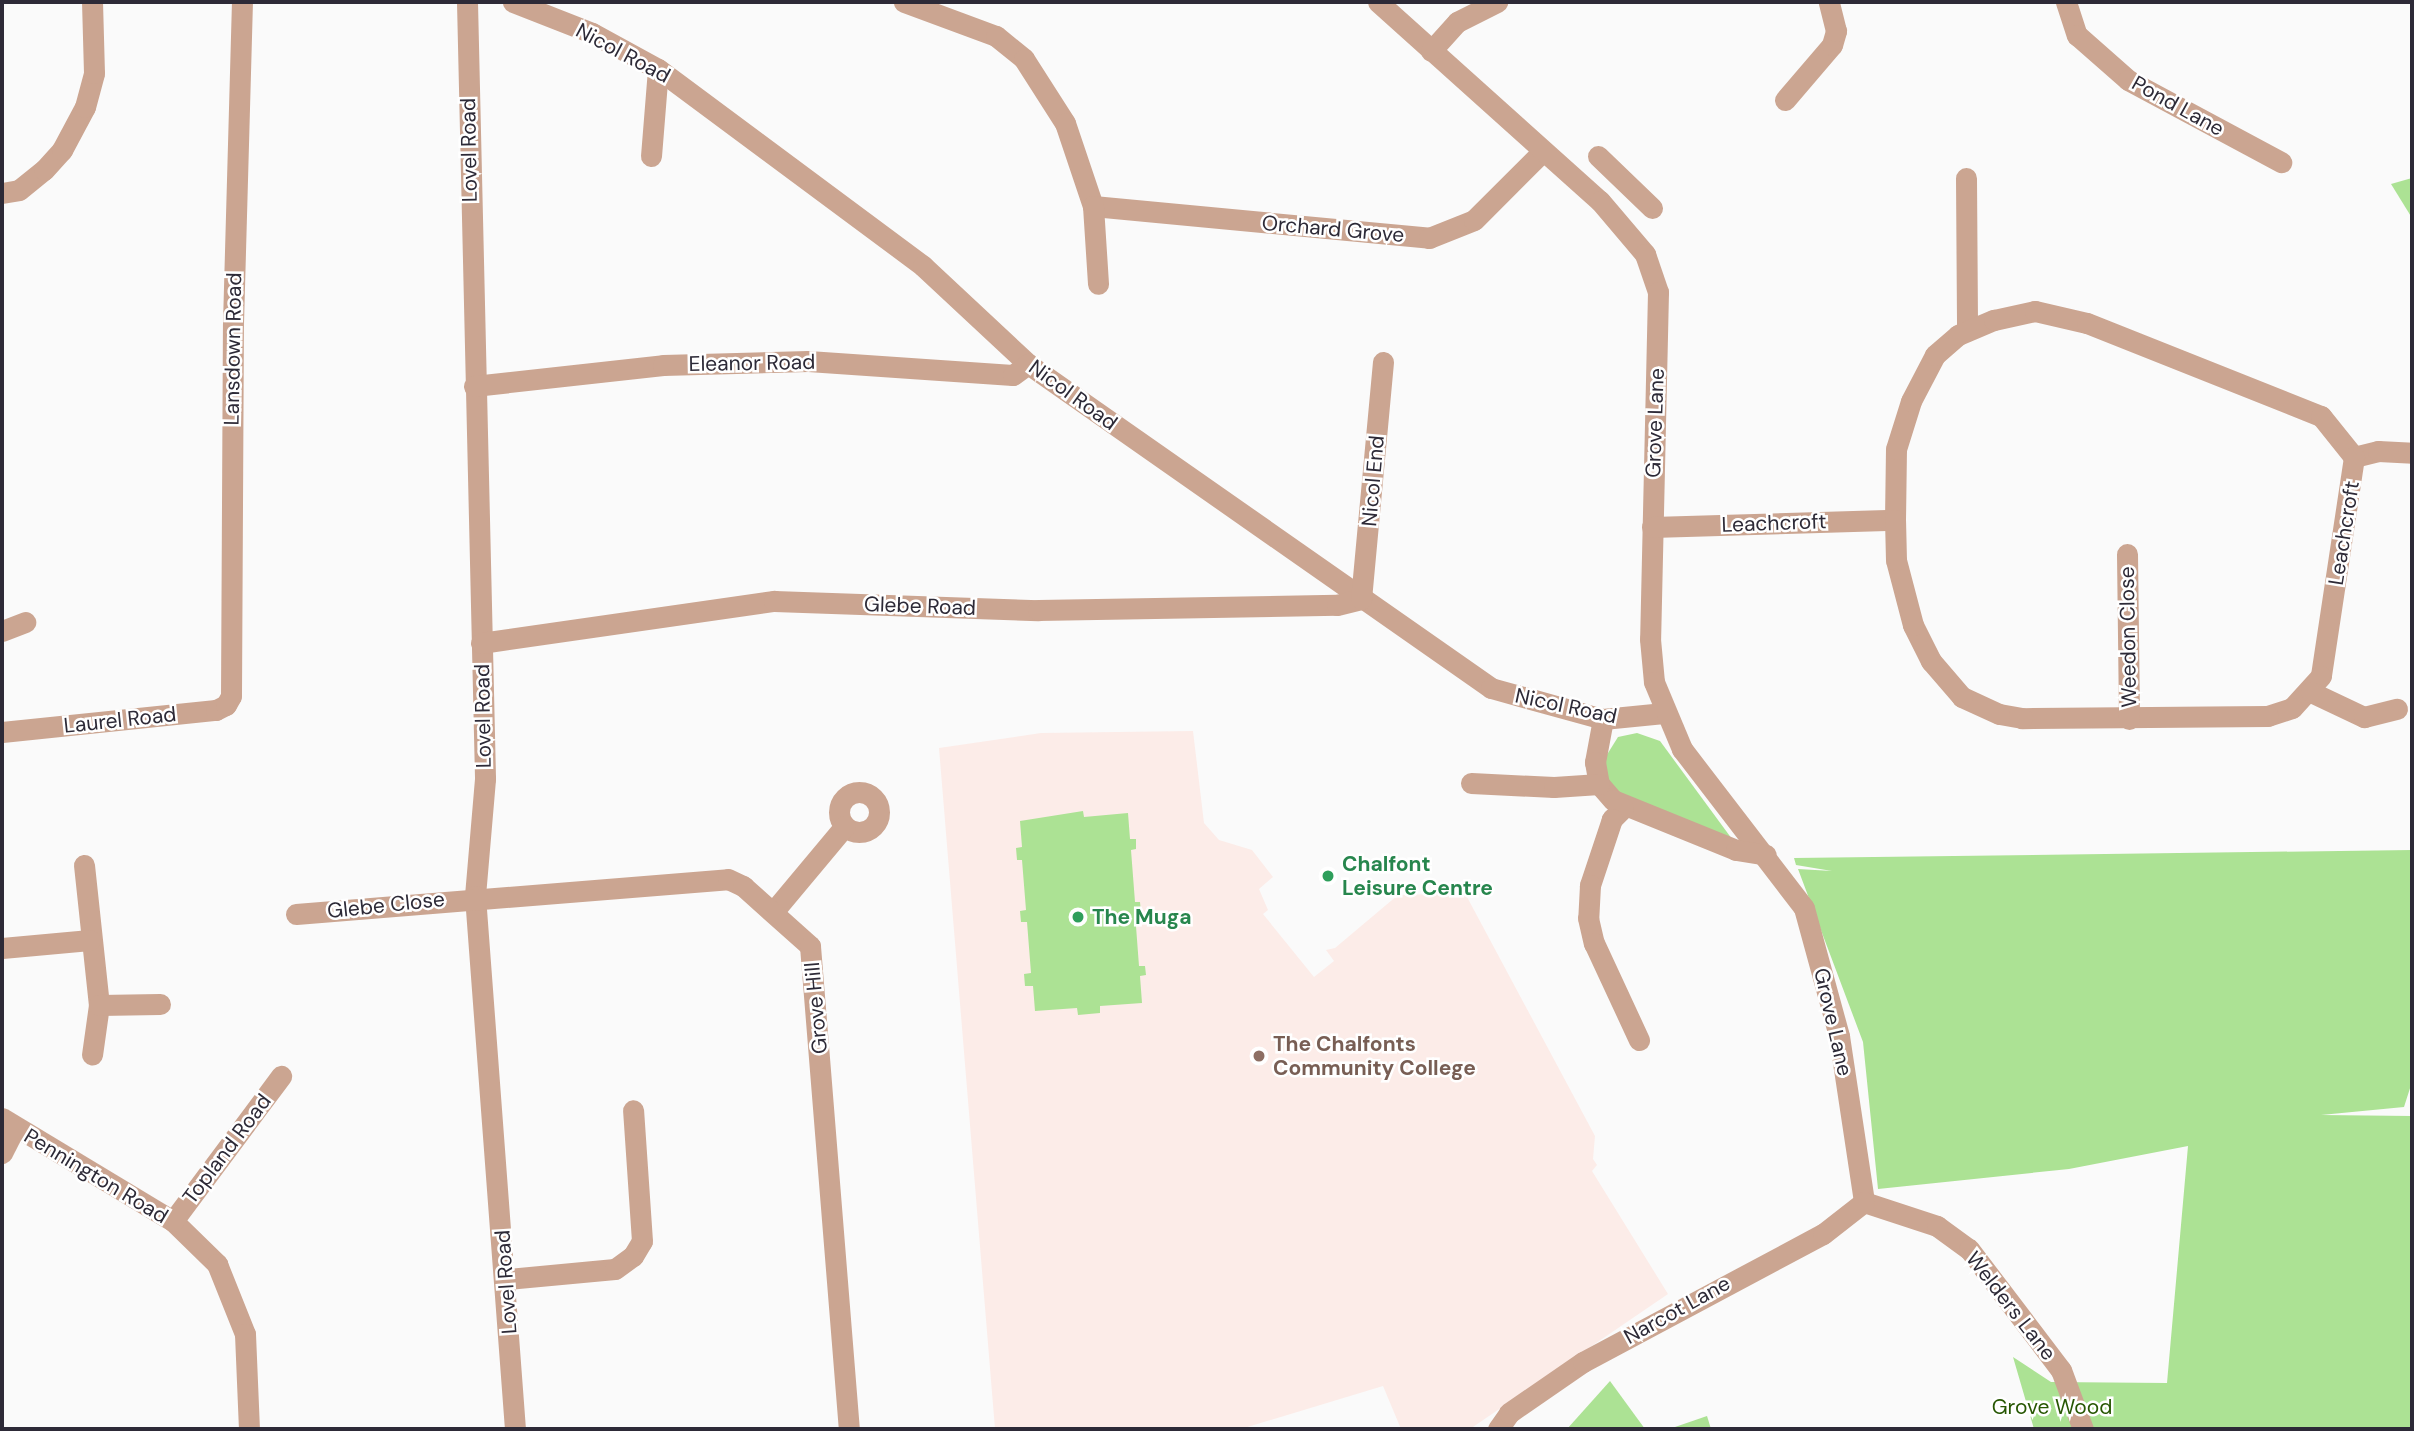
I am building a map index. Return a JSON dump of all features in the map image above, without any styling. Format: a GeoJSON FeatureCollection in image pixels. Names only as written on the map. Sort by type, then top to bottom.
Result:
{"type":"FeatureCollection","features":[{"type":"Feature","properties":{"kind":"street"},"geometry":{"type":"LineString","coordinates":[[2,193],[19,190],[44,170],[62,150],[85,107],[94,73],[92,2]]}},
{"type":"Feature","properties":{"kind":"street","name":"Lansdown Road"},"geometry":{"type":"LineString","coordinates":[[231,696],[233,310],[242,2]]}},
{"type":"Feature","properties":{"kind":"street","name":"Lovel Road"},"geometry":{"type":"LineString","coordinates":[[467,2],[485,779],[475,896],[507,1279],[515,1429]]}},
{"type":"Feature","properties":{"kind":"street","name":"Nicol Road"},"geometry":{"type":"LineString","coordinates":[[513,2],[592,33],[658,69],[923,266],[1028,364],[1491,688],[1603,719],[1664,713]]}},
{"type":"Feature","properties":{"kind":"street"},"geometry":{"type":"LineString","coordinates":[[904,2],[996,36],[1024,59],[1065,123],[1093,206],[1098,284]]}},
{"type":"Feature","properties":{"kind":"street","name":"Grove Lane"},"geometry":{"type":"LineString","coordinates":[[1378,2],[1542,152],[1600,201],[1645,254],[1658,292],[1650,639],[1654,682],[1664,713],[1682,749],[1714,795],[1766,855],[1804,908],[1839,1036],[1864,1202]]}},
{"type":"Feature","properties":{"kind":"street"},"geometry":{"type":"LineString","coordinates":[[1431,51],[1457,22],[1497,2]]}},
{"type":"Feature","properties":{"kind":"street"},"geometry":{"type":"LineString","coordinates":[[1785,100],[1832,45],[1836,31],[1829,2]]}},
{"type":"Feature","properties":{"kind":"street","name":"Pond Lane"},"geometry":{"type":"LineString","coordinates":[[2066,2],[2077,35],[2128,80],[2281,162]]}},
{"type":"Feature","properties":{"kind":"street"},"geometry":{"type":"LineString","coordinates":[[651,156],[658,69]]}},
{"type":"Feature","properties":{"kind":"street","name":"Orchard Grove"},"geometry":{"type":"LineString","coordinates":[[1093,206],[1429,238],[1474,220],[1542,152]]}},
{"type":"Feature","properties":{"kind":"street"},"geometry":{"type":"LineString","coordinates":[[1598,156],[1617,178],[1652,208]]}},
{"type":"Feature","properties":{"kind":"street"},"geometry":{"type":"LineString","coordinates":[[1600,201],[1617,178]]}},
{"type":"Feature","properties":{"kind":"street"},"geometry":{"type":"LineString","coordinates":[[1966,178],[1967,331]]}},
{"type":"Feature","properties":{"kind":"street","name":"Leachcroft"},"geometry":{"type":"LineString","coordinates":[[2035,311],[2087,323],[2321,416],[2354,457],[2321,676],[2311,692],[2292,708],[2268,716],[2129,719],[2022,718],[1999,713],[1962,697],[1931,661],[1913,625],[1896,560],[1895,520],[1896,449],[1911,401],[1935,355],[1967,331],[2035,311]]}},
{"type":"Feature","properties":{"kind":"street","name":"Eleanor Road"},"geometry":{"type":"LineString","coordinates":[[474,386],[663,365],[808,361],[1013,375],[1028,364]]}},
{"type":"Feature","properties":{"kind":"street","name":"Nicol End"},"geometry":{"type":"LineString","coordinates":[[1362,599],[1384,362]]}},
{"type":"Feature","properties":{"kind":"street"},"geometry":{"type":"LineString","coordinates":[[2354,457],[2378,451],[2412,453]]}},
{"type":"Feature","properties":{"kind":"street","name":"Leachcroft"},"geometry":{"type":"LineString","coordinates":[[1652,527],[1895,520]]}},
{"type":"Feature","properties":{"kind":"street","name":"Weedon Close"},"geometry":{"type":"LineString","coordinates":[[2127,554],[2129,719]]}},
{"type":"Feature","properties":{"kind":"street","name":"Glebe Road"},"geometry":{"type":"LineString","coordinates":[[481,643],[774,601],[1038,610],[1337,606],[1362,599]]}},
{"type":"Feature","properties":{"kind":"street"},"geometry":{"type":"LineString","coordinates":[[2,631],[25,622]]}},
{"type":"Feature","properties":{"kind":"street"},"geometry":{"type":"LineString","coordinates":[[2311,692],[2364,717],[2396,709]]}},
{"type":"Feature","properties":{"kind":"street","name":"Laurel Road"},"geometry":{"type":"LineString","coordinates":[[2,732],[216,710],[226,705],[231,696]]}},
{"type":"Feature","properties":{"kind":"street"},"geometry":{"type":"LineString","coordinates":[[1603,719],[1595,762],[1599,784],[1623,808],[1736,850],[1766,855]]}},
{"type":"Feature","properties":{"kind":"street"},"geometry":{"type":"LineString","coordinates":[[1471,783],[1555,787],[1599,784]]}},
{"type":"Feature","properties":{"kind":"street"},"geometry":{"type":"LineString","coordinates":[[1623,808],[1612,819],[1590,885],[1588,918],[1594,943],[1639,1040]]}},
{"type":"Feature","properties":{"kind":"street"},"geometry":{"type":"LineString","coordinates":[[773,912],[845,826]]}},
{"type":"Feature","properties":{"kind":"street"},"geometry":{"type":"LineString","coordinates":[[84,865],[99,1005],[92,1055]]}},
{"type":"Feature","properties":{"kind":"street","name":"Grove Hill"},"geometry":{"type":"LineString","coordinates":[[475,896],[728,880],[743,886],[810,946],[849,1429]]}},
{"type":"Feature","properties":{"kind":"street","name":"Glebe Close"},"geometry":{"type":"LineString","coordinates":[[296,914],[475,896]]}},
{"type":"Feature","properties":{"kind":"street"},"geometry":{"type":"LineString","coordinates":[[2,948],[90,940]]}},
{"type":"Feature","properties":{"kind":"street"},"geometry":{"type":"LineString","coordinates":[[99,1005],[160,1004]]}},
{"type":"Feature","properties":{"kind":"street","name":"Topland Road"},"geometry":{"type":"LineString","coordinates":[[173,1221],[281,1076]]}},
{"type":"Feature","properties":{"kind":"street"},"geometry":{"type":"LineString","coordinates":[[507,1279],[615,1269],[633,1256],[642,1241],[633,1110]]}},
{"type":"Feature","properties":{"kind":"street"},"geometry":{"type":"LineString","coordinates":[[2,1153],[8,1123]]}},
{"type":"Feature","properties":{"kind":"street","name":"Pennington Road"},"geometry":{"type":"LineString","coordinates":[[8,1123],[173,1221],[217,1264],[244,1334],[248,1429]]}},
{"type":"Feature","properties":{"kind":"street","name":"Narcot Lane"},"geometry":{"type":"LineString","coordinates":[[1499,1429],[1509,1413],[1583,1362],[1824,1234],[1864,1202]]}},
{"type":"Feature","properties":{"kind":"street","name":"Welders Lane"},"geometry":{"type":"LineString","coordinates":[[1864,1202],[1937,1226],[1969,1249],[2061,1370],[2083,1429]]}},
{"type":"Feature","properties":{"kind":"shaded area","name":"The Chalfonts Community College"},"geometry":{"type":"Polygon","coordinates":[[[1193,731],[1204,823],[1219,840],[1252,850],[1273,877],[1259,889],[1268,910],[1263,914],[1314,977],[1334,961],[1326,950],[1335,948],[1398,895],[1438,894],[1459,882],[1595,1136],[1593,1159],[1597,1165],[1592,1171],[1668,1294],[1470,1429],[1401,1429],[1383,1386],[1241,1429],[995,1429],[939,748],[1041,733],[1193,731]]]}},
{"type":"Feature","properties":{"kind":"green space"},"geometry":{"type":"Polygon","coordinates":[[[2412,178],[2412,218],[2391,184],[2412,178]]]}},
{"type":"Feature","properties":{"kind":"green space"},"geometry":{"type":"Polygon","coordinates":[[[1637,733],[1660,741],[1732,839],[1614,792],[1607,784],[1603,761],[1618,737],[1637,733]]]}},
{"type":"Feature","properties":{"kind":"green space","name":"The Muga"},"geometry":{"type":"Polygon","coordinates":[[[1083,811],[1084,817],[1128,813],[1130,839],[1136,839],[1136,849],[1131,850],[1135,902],[1140,902],[1141,913],[1135,913],[1139,966],[1145,966],[1146,975],[1140,976],[1142,1003],[1100,1006],[1100,1013],[1078,1015],[1077,1008],[1035,1011],[1033,986],[1025,986],[1024,974],[1031,973],[1027,922],[1021,922],[1020,911],[1026,910],[1022,860],[1017,860],[1016,848],[1022,847],[1020,821],[1083,811]]]}},
{"type":"Feature","properties":{"kind":"green space","name":"Grove Wood"},"geometry":{"type":"Polygon","coordinates":[[[2412,850],[2412,1082],[2404,1107],[2321,1115],[2412,1116],[2412,1429],[2034,1429],[2013,1357],[2051,1382],[2167,1383],[2188,1146],[2069,1169],[1878,1189],[1863,1042],[1798,869],[1832,871],[1796,865],[1794,858],[2412,850]]]}},
{"type":"Feature","properties":{"kind":"green space"},"geometry":{"type":"Polygon","coordinates":[[[1610,1381],[1645,1429],[1567,1429],[1610,1381]]]}},
{"type":"Feature","properties":{"kind":"green space"},"geometry":{"type":"Polygon","coordinates":[[[1707,1416],[1711,1429],[1675,1427],[1707,1416]]]}},
{"type":"Feature","properties":{"kind":"place","name":"Chalfont Leisure Centre"},"geometry":{"type":"Point","coordinates":[1328,876]}},
{"type":"Feature","properties":{"kind":"place","name":"The Muga"},"geometry":{"type":"Point","coordinates":[1078,917]}},
{"type":"Feature","properties":{"kind":"place","name":"The Chalfonts Community College"},"geometry":{"type":"Point","coordinates":[1259,1056]}}]}
